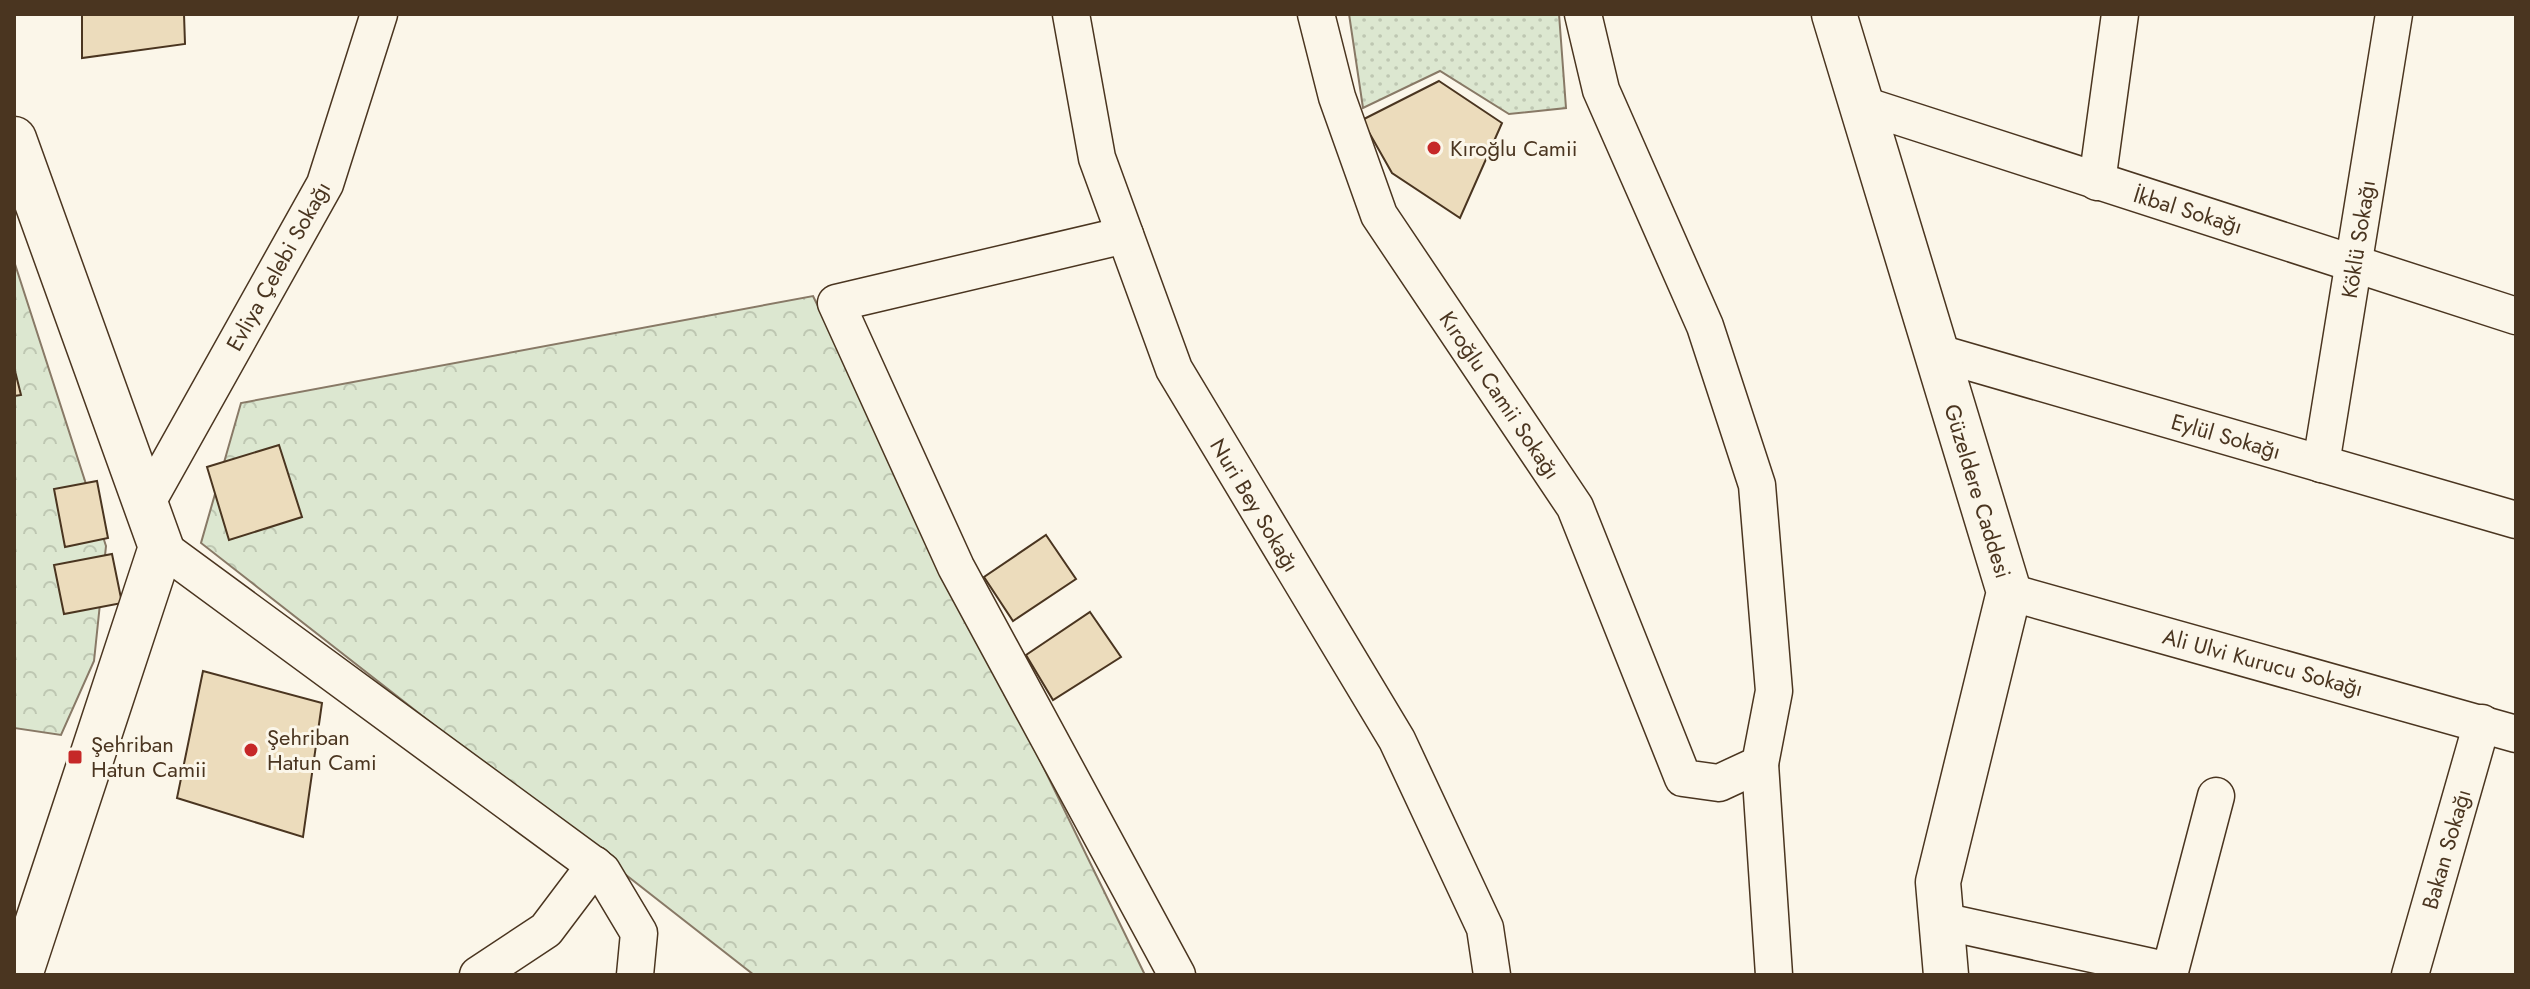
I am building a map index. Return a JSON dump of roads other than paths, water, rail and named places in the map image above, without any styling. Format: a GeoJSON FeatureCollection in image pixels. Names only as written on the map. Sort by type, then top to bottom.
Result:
{"type":"FeatureCollection","features":[{"type":"Feature","properties":{"kind":"street","name":"Evliya Çelebi Sokağı"},"geometry":{"type":"LineString","coordinates":[[146,504],[325,184],[379,14]]}},
{"type":"Feature","properties":{"kind":"street","name":"Nuri Bey Sokağı"},"geometry":{"type":"LineString","coordinates":[[1071,14],[1097,158],[1174,369],[1397,740],[1485,928],[1492,975]]}},
{"type":"Feature","properties":{"kind":"street","name":"Kıroğlu Camii Sokağı"},"geometry":{"type":"LineString","coordinates":[[1316,14],[1337,97],[1379,215],[1575,507],[1683,778],[1719,783],[1760,764]]}},
{"type":"Feature","properties":{"kind":"street"},"geometry":{"type":"LineString","coordinates":[[1583,14],[1601,90],[1705,326],[1757,485],[1774,691],[1760,764],[1774,975]]}},
{"type":"Feature","properties":{"kind":"street","name":"Güzeldere Caddesi"},"geometry":{"type":"LineString","coordinates":[[1834,14],[2009,592],[1938,882],[1946,975]]}},
{"type":"Feature","properties":{"kind":"street"},"geometry":{"type":"LineString","coordinates":[[2097,182],[2120,14]]}},
{"type":"Feature","properties":{"kind":"street","name":"Köklü Sokağı"},"geometry":{"type":"LineString","coordinates":[[2321,464],[2394,14]]}},
{"type":"Feature","properties":{"kind":"street","name":"İkbal Sokağı"},"geometry":{"type":"LineString","coordinates":[[1860,104],[2516,316]]}},
{"type":"Feature","properties":{"kind":"street"},"geometry":{"type":"LineString","coordinates":[[14,139],[161,547],[602,871],[639,933],[635,975]]}},
{"type":"Feature","properties":{"kind":"street"},"geometry":{"type":"LineString","coordinates":[[1125,235],[836,303],[956,567],[1177,975]]}},
{"type":"Feature","properties":{"kind":"street","name":"Eylül Sokağı"},"geometry":{"type":"LineString","coordinates":[[1935,352],[2516,520]]}},
{"type":"Feature","properties":{"kind":"street"},"geometry":{"type":"LineString","coordinates":[[20,975],[161,547]]}},
{"type":"Feature","properties":{"kind":"street","name":"Ali Ulvi Kurucu Sokağı"},"geometry":{"type":"LineString","coordinates":[[2009,592],[2516,734]]}},
{"type":"Feature","properties":{"kind":"street","name":"Bakan Sokağı"},"geometry":{"type":"LineString","coordinates":[[2410,975],[2482,723]]}},
{"type":"Feature","properties":{"kind":"street"},"geometry":{"type":"LineString","coordinates":[[1942,921],[2169,973],[2216,796]]}},
{"type":"Feature","properties":{"kind":"street"},"geometry":{"type":"LineString","coordinates":[[478,975],[546,930],[595,865]]}},
{"type":"Feature","properties":{"kind":"place","name":"Kıroğlu Camii"},"geometry":{"type":"Point","coordinates":[1434,148]}},
{"type":"Feature","properties":{"kind":"place","name":"Şehriban Hatun Cami"},"geometry":{"type":"Point","coordinates":[251,750]}},
{"type":"Feature","properties":{"kind":"place","name":"Şehriban Hatun Camii"},"geometry":{"type":"Point","coordinates":[75,757]}}]}
